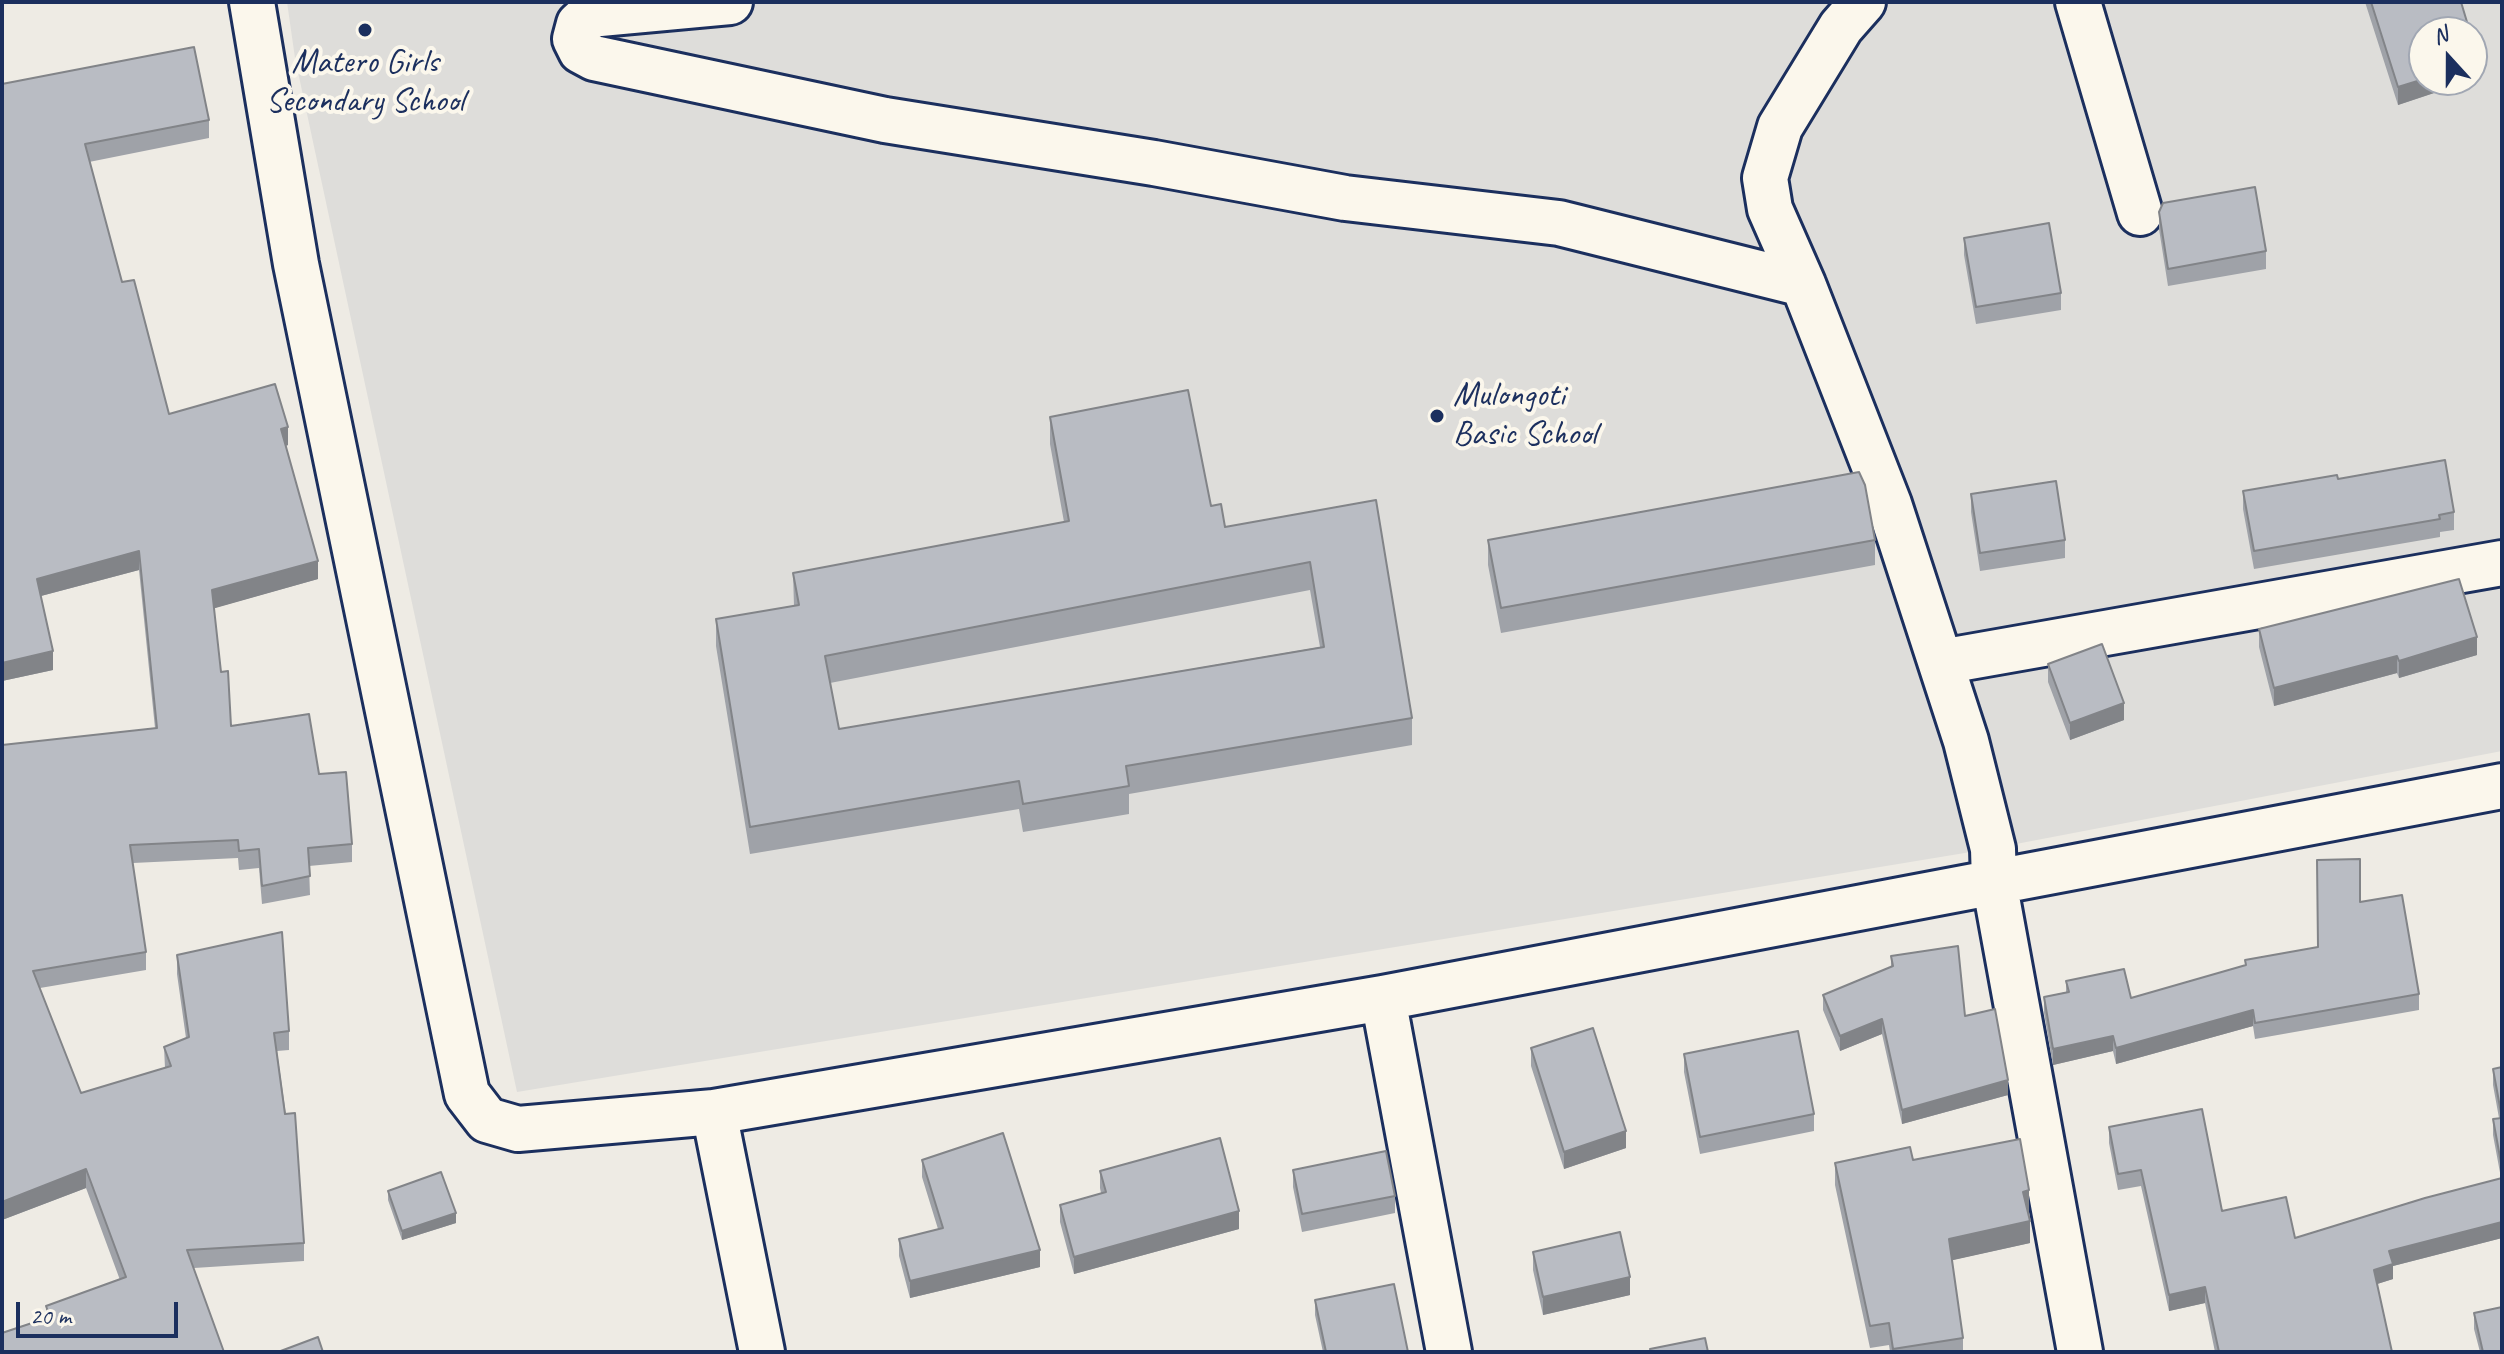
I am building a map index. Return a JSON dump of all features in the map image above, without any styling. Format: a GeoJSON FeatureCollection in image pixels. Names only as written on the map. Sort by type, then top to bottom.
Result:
{"type":"FeatureCollection","features":[{"type":"Feature","properties":{"kind":"street"},"geometry":{"type":"LineString","coordinates":[[252,2],[296,264],[467,1094],[487,1120],[518,1129],[714,1112],[1383,998],[2502,786]]}},
{"type":"Feature","properties":{"kind":"street"},"geometry":{"type":"LineString","coordinates":[[730,2],[589,15],[579,24],[575,39],[581,51],[594,58],[885,120],[1345,198],[1559,223],[1803,284]]}},
{"type":"Feature","properties":{"kind":"street"},"geometry":{"type":"LineString","coordinates":[[1863,2],[1841,27],[1780,127],[1765,178],[1770,209],[1803,284],[1889,504],[1966,741],[1993,849],[1994,881],[2080,1352]]}},
{"type":"Feature","properties":{"kind":"street"},"geometry":{"type":"LineString","coordinates":[[2078,2],[2140,213]]}},
{"type":"Feature","properties":{"kind":"street"},"geometry":{"type":"LineString","coordinates":[[1941,662],[2502,563]]}},
{"type":"Feature","properties":{"kind":"street"},"geometry":{"type":"LineString","coordinates":[[1383,998],[1449,1352]]}},
{"type":"Feature","properties":{"kind":"street"},"geometry":{"type":"LineString","coordinates":[[714,1112],[762,1352]]}},
{"type":"Feature","properties":{"kind":"shaded area","name":"Mulongoti Basic School"},"geometry":{"type":"Polygon","coordinates":[[[287,2],[2502,2],[2502,751],[1995,848],[517,1092],[295,58],[287,2]]]}},
{"type":"Feature","properties":{"kind":"building"},"geometry":{"type":"Polygon","coordinates":[[[2371,2],[2461,2],[2465,16],[2408,16],[2408,84],[2398,87],[2371,2]]]}},
{"type":"Feature","properties":{"kind":"building"},"geometry":{"type":"Polygon","coordinates":[[[194,47],[209,120],[85,144],[122,282],[134,280],[169,414],[275,384],[288,427],[281,429],[318,561],[212,590],[221,672],[228,671],[231,726],[309,714],[319,774],[346,772],[352,844],[308,848],[310,876],[262,886],[259,849],[239,851],[238,840],[130,845],[146,952],[33,971],[81,1093],[171,1066],[164,1047],[189,1037],[177,955],[282,932],[289,1031],[274,1033],[285,1114],[295,1113],[304,1243],[187,1250],[224,1352],[2,1352],[2,1333],[50,1317],[46,1306],[126,1277],[86,1169],[2,1202],[2,745],[157,728],[139,551],[37,579],[53,651],[2,663],[2,84],[194,47]]]}},
{"type":"Feature","properties":{"kind":"building"},"geometry":{"type":"Polygon","coordinates":[[[2255,187],[2266,251],[2168,269],[2159,212],[2163,203],[2255,187]]]}},
{"type":"Feature","properties":{"kind":"building"},"geometry":{"type":"Polygon","coordinates":[[[2049,223],[2061,293],[1976,307],[1964,238],[2049,223]]]}},
{"type":"Feature","properties":{"kind":"building"},"geometry":{"type":"Polygon","coordinates":[[[1188,390],[1211,506],[1221,504],[1225,527],[1376,500],[1412,718],[1126,766],[1129,786],[1023,804],[1019,781],[750,827],[716,619],[799,605],[793,573],[1069,521],[1050,417],[1188,390]],[[1310,562],[825,656],[839,729],[1324,647],[1310,562]]]}},
{"type":"Feature","properties":{"kind":"building"},"geometry":{"type":"Polygon","coordinates":[[[2445,460],[2454,512],[2439,515],[2440,519],[2254,551],[2243,491],[2337,475],[2338,479],[2445,460]]]}},
{"type":"Feature","properties":{"kind":"building"},"geometry":{"type":"Polygon","coordinates":[[[1859,472],[1865,485],[1875,540],[1501,608],[1488,540],[1859,472]]]}},
{"type":"Feature","properties":{"kind":"building"},"geometry":{"type":"Polygon","coordinates":[[[2056,481],[2065,540],[1980,553],[1971,494],[2056,481]]]}},
{"type":"Feature","properties":{"kind":"building"},"geometry":{"type":"Polygon","coordinates":[[[2459,579],[2477,637],[2399,661],[2397,656],[2274,688],[2259,629],[2459,579]]]}},
{"type":"Feature","properties":{"kind":"building"},"geometry":{"type":"Polygon","coordinates":[[[2102,644],[2124,703],[2070,723],[2048,664],[2102,644]]]}},
{"type":"Feature","properties":{"kind":"building"},"geometry":{"type":"Polygon","coordinates":[[[2360,859],[2360,902],[2402,895],[2419,994],[2255,1023],[2253,1010],[2116,1048],[2113,1036],[2053,1049],[2044,997],[2069,992],[2066,981],[2124,969],[2131,998],[2246,965],[2245,960],[2318,947],[2317,860],[2360,859]]]}},
{"type":"Feature","properties":{"kind":"building"},"geometry":{"type":"Polygon","coordinates":[[[1958,946],[1965,1016],[1995,1009],[2008,1080],[1902,1110],[1882,1019],[1840,1036],[1823,995],[1893,966],[1891,956],[1958,946]]]}},
{"type":"Feature","properties":{"kind":"building"},"geometry":{"type":"Polygon","coordinates":[[[1593,1028],[1626,1131],[1564,1152],[1531,1048],[1593,1028]]]}},
{"type":"Feature","properties":{"kind":"building"},"geometry":{"type":"Polygon","coordinates":[[[1798,1031],[1814,1114],[1700,1137],[1684,1054],[1798,1031]]]}},
{"type":"Feature","properties":{"kind":"building"},"geometry":{"type":"Polygon","coordinates":[[[2502,1067],[2502,1118],[2493,1069],[2502,1067]]]}},
{"type":"Feature","properties":{"kind":"building"},"geometry":{"type":"Polygon","coordinates":[[[2202,1109],[2222,1211],[2286,1197],[2295,1238],[2502,1178],[2502,1222],[2389,1251],[2393,1264],[2374,1270],[2392,1352],[2219,1352],[2205,1287],[2169,1295],[2141,1170],[2118,1174],[2109,1127],[2202,1109]]]}},
{"type":"Feature","properties":{"kind":"building"},"geometry":{"type":"Polygon","coordinates":[[[2502,1118],[2502,1168],[2493,1119],[2502,1118]]]}},
{"type":"Feature","properties":{"kind":"building"},"geometry":{"type":"Polygon","coordinates":[[[1003,1133],[1040,1250],[910,1281],[899,1239],[943,1228],[922,1160],[1003,1133]]]}},
{"type":"Feature","properties":{"kind":"building"},"geometry":{"type":"Polygon","coordinates":[[[1220,1138],[1239,1211],[1074,1257],[1060,1205],[1106,1192],[1100,1171],[1220,1138]]]}},
{"type":"Feature","properties":{"kind":"building"},"geometry":{"type":"Polygon","coordinates":[[[2020,1139],[2029,1190],[2023,1192],[2030,1221],[1949,1239],[1963,1338],[1893,1349],[1889,1323],[1870,1326],[1835,1163],[1910,1147],[1913,1160],[2020,1139]]]}},
{"type":"Feature","properties":{"kind":"building"},"geometry":{"type":"Polygon","coordinates":[[[1386,1151],[1395,1196],[1302,1214],[1293,1170],[1386,1151]]]}},
{"type":"Feature","properties":{"kind":"building"},"geometry":{"type":"Polygon","coordinates":[[[441,1172],[456,1213],[402,1231],[388,1191],[441,1172]]]}},
{"type":"Feature","properties":{"kind":"building"},"geometry":{"type":"Polygon","coordinates":[[[1620,1232],[1630,1277],[1543,1297],[1533,1252],[1620,1232]]]}},
{"type":"Feature","properties":{"kind":"building"},"geometry":{"type":"Polygon","coordinates":[[[1394,1284],[1408,1352],[1326,1352],[1315,1300],[1394,1284]]]}},
{"type":"Feature","properties":{"kind":"building"},"geometry":{"type":"Polygon","coordinates":[[[2502,1307],[2502,1352],[2483,1352],[2474,1313],[2502,1307]]]}},
{"type":"Feature","properties":{"kind":"building"},"geometry":{"type":"Polygon","coordinates":[[[318,1337],[323,1352],[278,1352],[318,1337]]]}},
{"type":"Feature","properties":{"kind":"building"},"geometry":{"type":"Polygon","coordinates":[[[1705,1338],[1708,1352],[1651,1352],[1650,1349],[1705,1338]]]}},
{"type":"Feature","properties":{"kind":"place","name":"Matero Girls Secondary School"},"geometry":{"type":"Point","coordinates":[365,30]}},
{"type":"Feature","properties":{"kind":"place","name":"Mulongoti Basic School"},"geometry":{"type":"Point","coordinates":[1437,416]}}]}
